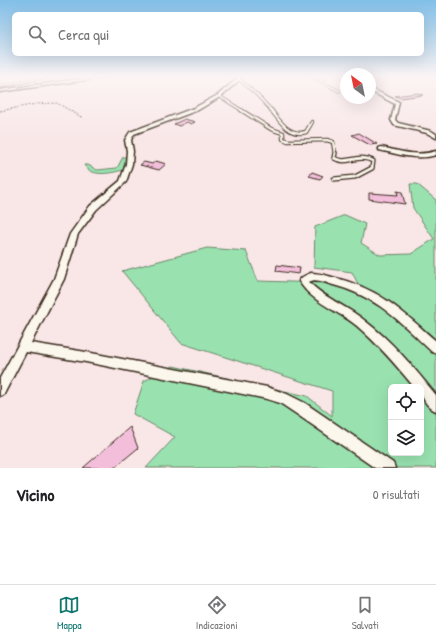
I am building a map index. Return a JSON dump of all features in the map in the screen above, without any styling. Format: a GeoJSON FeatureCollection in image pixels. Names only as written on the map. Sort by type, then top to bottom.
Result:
{"type":"FeatureCollection","features":[{"type":"Feature","properties":{"kind":"street"},"geometry":{"type":"LineString","coordinates":[[0,390],[59,279],[74,234],[93,208],[123,182],[129,164],[130,151],[128,140],[132,134],[196,108],[213,99]]}},
{"type":"Feature","properties":{"kind":"street"},"geometry":{"type":"LineString","coordinates":[[389,99],[397,103],[393,120],[396,124],[429,132],[436,136]]}},
{"type":"Feature","properties":{"kind":"street"},"geometry":{"type":"LineString","coordinates":[[381,149],[406,154],[421,155],[436,153]]}},
{"type":"Feature","properties":{"kind":"street"},"geometry":{"type":"LineString","coordinates":[[436,348],[388,305],[368,292],[353,285],[315,276],[308,278],[304,282],[309,290],[347,312],[384,343],[436,405]]}},
{"type":"Feature","properties":{"kind":"street"},"geometry":{"type":"LineString","coordinates":[[24,347],[86,357],[267,393],[283,398],[388,468]]}},
{"type":"Feature","properties":{"kind":"lane"},"geometry":{"type":"LineString","coordinates":[[223,99],[258,121],[284,133],[283,140],[327,140],[334,142],[334,158],[337,161],[344,162],[363,156],[368,157],[373,161],[372,168],[355,177],[334,179]]}},
{"type":"Feature","properties":{"kind":"lane"},"geometry":{"type":"LineString","coordinates":[[261,99],[275,115],[282,126],[298,133],[304,133],[312,122]]}},
{"type":"Feature","properties":{"kind":"path"},"geometry":{"type":"LineString","coordinates":[[0,111],[36,104],[57,103],[83,118]]}},
{"type":"Feature","properties":{"kind":"green space"},"geometry":{"type":"Polygon","coordinates":[[[123,157],[126,157],[123,170],[102,174],[92,172],[84,165],[88,165],[97,170],[117,168],[123,157]]]}},
{"type":"Feature","properties":{"kind":"green space"},"geometry":{"type":"Polygon","coordinates":[[[410,184],[417,184],[436,200],[436,468],[146,468],[175,437],[133,414],[144,381],[173,366],[307,396],[332,416],[332,391],[181,343],[122,271],[207,248],[246,251],[258,281],[358,284],[352,272],[314,267],[315,227],[345,215],[365,224],[361,243],[380,255],[411,254],[434,239],[413,208],[410,184]]]}},
{"type":"Feature","properties":{"kind":"building"},"geometry":{"type":"Polygon","coordinates":[[[185,119],[195,122],[191,124],[187,122],[179,126],[174,124],[185,119]]]}},
{"type":"Feature","properties":{"kind":"building"},"geometry":{"type":"Polygon","coordinates":[[[359,133],[377,144],[370,145],[352,135],[359,133]]]}},
{"type":"Feature","properties":{"kind":"building"},"geometry":{"type":"Polygon","coordinates":[[[156,161],[166,164],[159,170],[140,165],[144,162],[152,164],[156,161]]]}},
{"type":"Feature","properties":{"kind":"building"},"geometry":{"type":"Polygon","coordinates":[[[312,172],[323,176],[320,179],[309,176],[312,172]]]}},
{"type":"Feature","properties":{"kind":"building"},"geometry":{"type":"Polygon","coordinates":[[[397,191],[402,192],[405,204],[369,199],[369,193],[398,195],[397,191]]]}},
{"type":"Feature","properties":{"kind":"building"},"geometry":{"type":"Polygon","coordinates":[[[277,265],[300,268],[299,274],[276,271],[277,265]]]}},
{"type":"Feature","properties":{"kind":"building"},"geometry":{"type":"Polygon","coordinates":[[[130,427],[138,448],[114,468],[83,468],[130,427]]]}}]}
